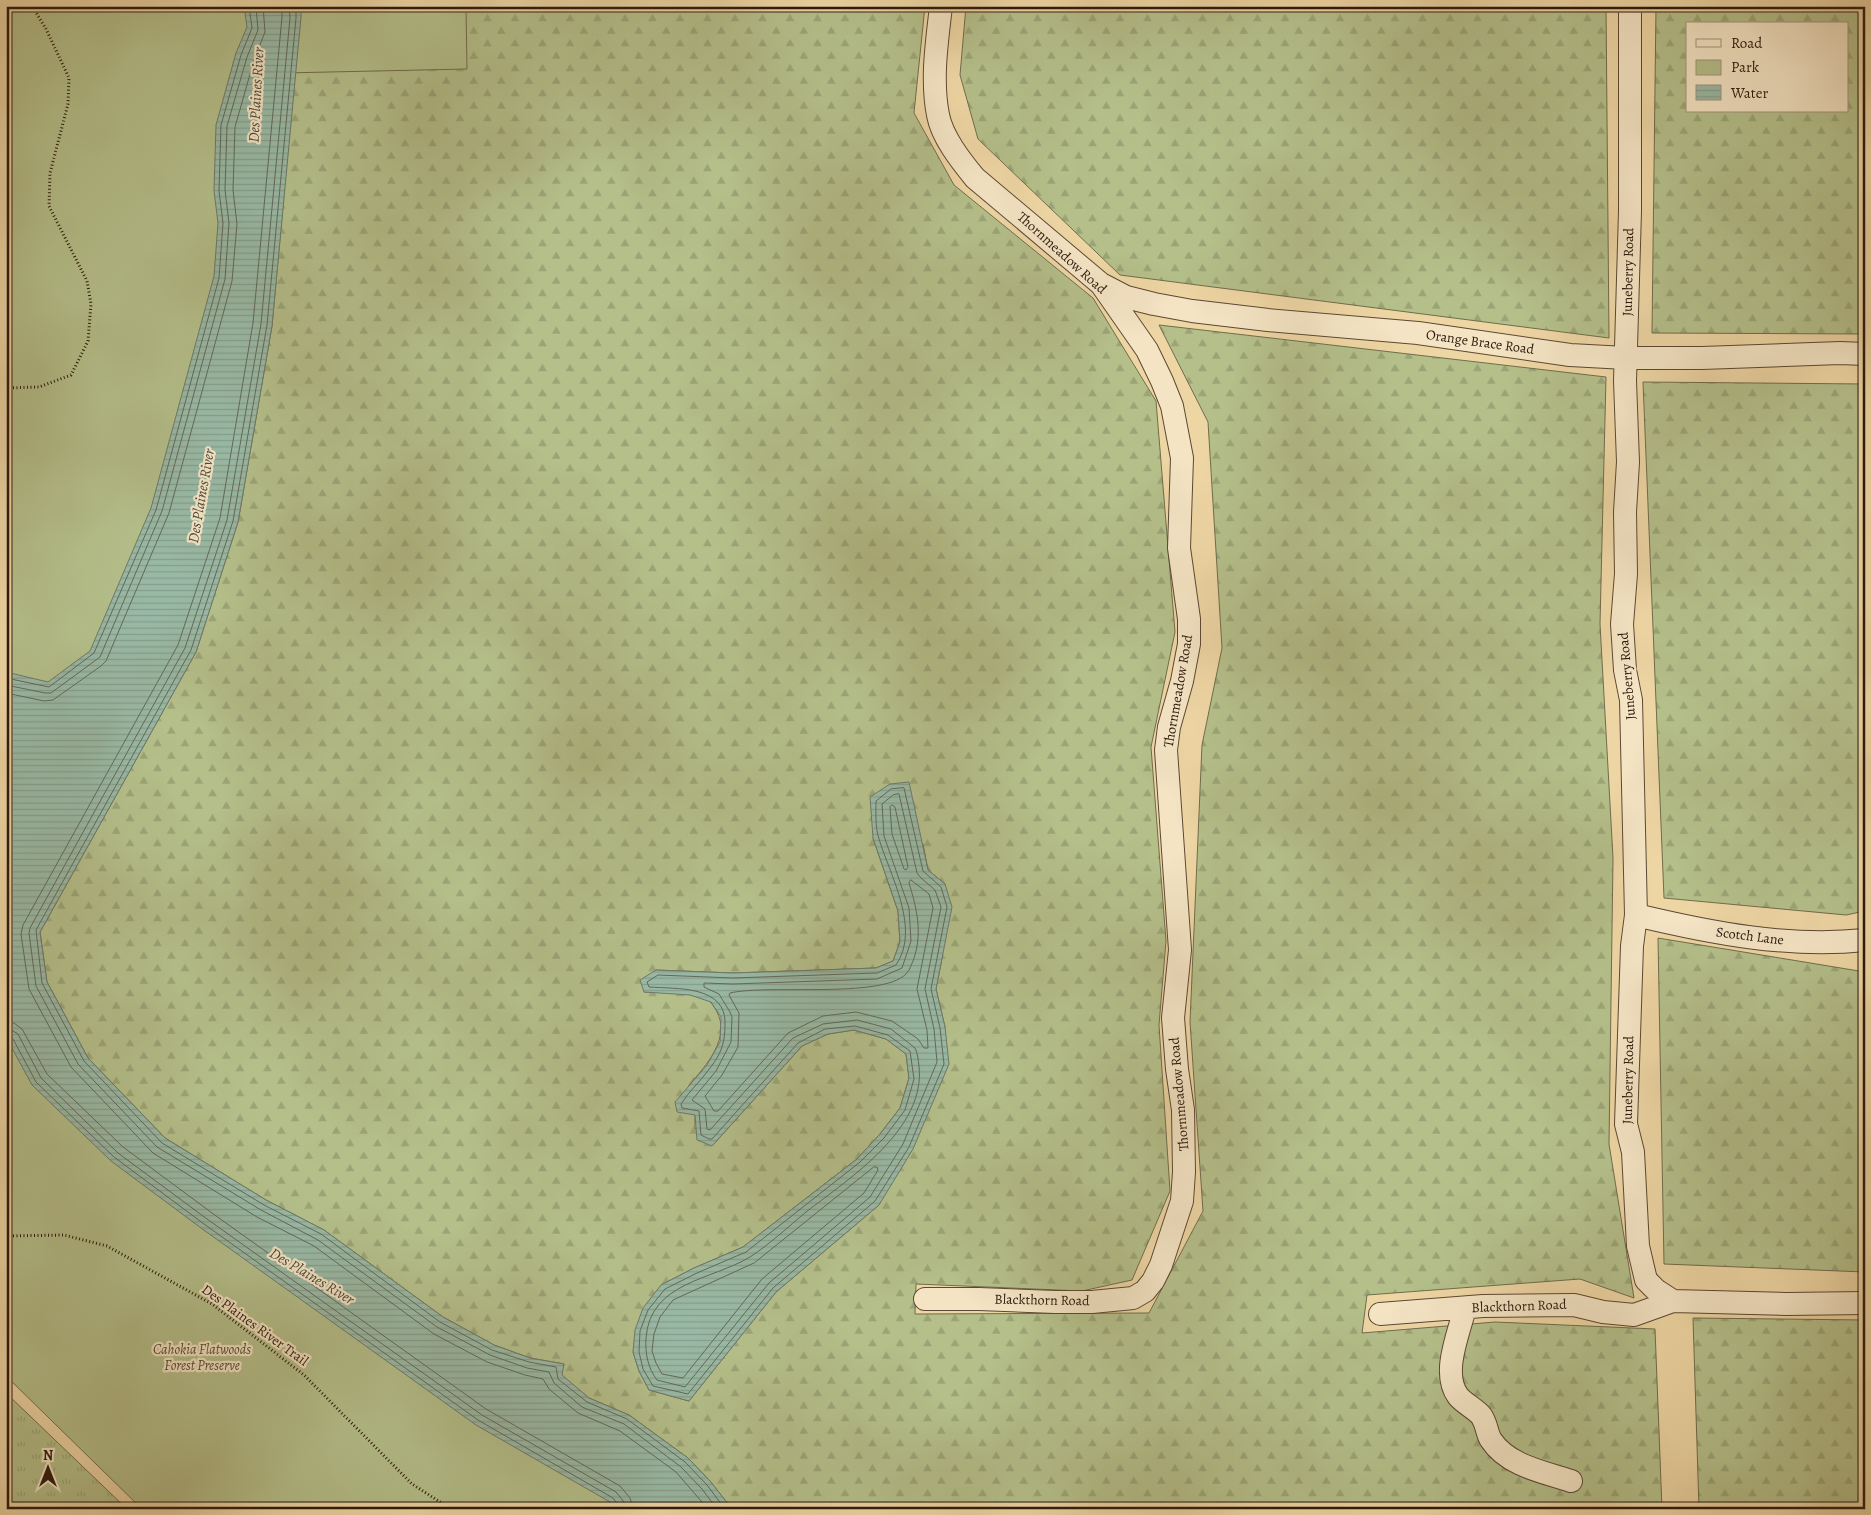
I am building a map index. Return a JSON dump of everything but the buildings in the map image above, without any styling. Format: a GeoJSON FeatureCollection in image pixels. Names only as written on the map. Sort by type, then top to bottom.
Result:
{"type":"FeatureCollection","features":[{"type":"Feature","properties":{"kind":"street","name":"Thornmeadow Road"},"geometry":{"type":"LineString","coordinates":[[941,6],[934,74],[938,116],[951,146],[975,178],[1101,284],[1138,335],[1162,381],[1172,406],[1182,458],[1179,548],[1189,619],[1189,644],[1182,681],[1169,727],[1166,750],[1180,950],[1173,1018],[1177,1069],[1183,1110],[1184,1172],[1182,1201],[1161,1265],[1153,1281]]}},
{"type":"Feature","properties":{"kind":"street","name":"Juneberry Road"},"geometry":{"type":"LineString","coordinates":[[1630,6],[1630,211],[1626,358],[1628,462],[1625,512],[1626,574],[1622,624],[1624,670],[1631,700],[1636,915],[1632,955],[1626,1124],[1633,1152],[1638,1246],[1646,1280],[1656,1290],[1674,1300]]}},
{"type":"Feature","properties":{"kind":"street","name":"Orange Brace Road"},"geometry":{"type":"LineString","coordinates":[[1101,284],[1126,297],[1192,311],[1418,334],[1570,355],[1626,358],[1702,358],[1840,353],[1865,354]]}},
{"type":"Feature","properties":{"kind":"street","name":"Scotch Lane"},"geometry":{"type":"LineString","coordinates":[[1636,915],[1698,930],[1800,942],[1835,943],[1865,940]]}},
{"type":"Feature","properties":{"kind":"street","name":"Blackthorn Road"},"geometry":{"type":"LineString","coordinates":[[925,1299],[1092,1302],[1133,1298],[1145,1291],[1153,1281]]}},
{"type":"Feature","properties":{"kind":"street","name":"Blackthorn Road"},"geometry":{"type":"LineString","coordinates":[[1380,1314],[1465,1308],[1574,1305],[1603,1312],[1634,1315],[1674,1300],[1766,1304],[1865,1303]]}},
{"type":"Feature","properties":{"kind":"street"},"geometry":{"type":"LineString","coordinates":[[1465,1308],[1450,1373],[1452,1384],[1458,1396],[1483,1418],[1490,1439],[1506,1457],[1516,1463],[1571,1481]]}},
{"type":"Feature","properties":{"kind":"path"},"geometry":{"type":"LineString","coordinates":[[6,388],[39,387],[71,375],[88,340],[91,304],[87,281],[49,206],[50,173],[68,104],[69,78],[46,29],[32,6]]}},
{"type":"Feature","properties":{"kind":"path","name":"Des Plaines River Trail"},"geometry":{"type":"LineString","coordinates":[[6,1236],[64,1235],[107,1246],[212,1304],[304,1375],[412,1484],[451,1509]]}},
{"type":"Feature","properties":{"kind":"green space","name":"Cahokia Flatwoods Forest Preserve"},"geometry":{"type":"Polygon","coordinates":[[[6,6],[466,6],[467,69],[283,73],[28,926],[66,1047],[187,1167],[713,1509],[142,1509],[6,1376],[6,6]]]}},
{"type":"Feature","properties":{"kind":"green space"},"geometry":{"type":"Polygon","coordinates":[[[301,6],[925,6],[914,113],[954,185],[1093,298],[1156,401],[1175,632],[1151,747],[1166,941],[1159,1025],[1170,1191],[1132,1280],[1082,1291],[916,1284],[915,1314],[1149,1313],[1203,1211],[1190,1022],[1202,745],[1222,648],[1208,422],[1159,325],[1606,377],[1600,624],[1613,858],[1609,1144],[1634,1298],[1580,1279],[1367,1295],[1362,1333],[1495,1322],[1655,1329],[1662,1509],[732,1509],[710,1481],[688,1458],[629,1415],[589,1398],[561,1375],[564,1364],[530,1358],[494,1345],[443,1317],[324,1230],[266,1200],[165,1138],[88,1058],[47,982],[40,932],[196,652],[238,522],[272,326],[301,6]],[[873,838],[898,911],[900,942],[893,961],[876,968],[733,973],[656,970],[644,992],[678,993],[702,998],[709,1001],[716,1010],[721,1030],[719,1041],[703,1069],[689,1085],[695,1114],[695,1128],[712,1146],[802,1046],[828,1034],[854,1030],[886,1039],[906,1054],[909,1078],[900,1108],[857,1159],[743,1247],[694,1268],[661,1285],[633,1352],[639,1371],[649,1390],[689,1401],[776,1292],[879,1205],[945,1027],[936,989],[942,958],[945,884],[928,870],[923,844],[873,838]]]}},
{"type":"Feature","properties":{"kind":"green space"},"geometry":{"type":"Polygon","coordinates":[[[966,6],[1606,6],[1609,338],[1120,275],[978,139],[960,75],[966,6]]]}},
{"type":"Feature","properties":{"kind":"green space"},"geometry":{"type":"Polygon","coordinates":[[[1656,6],[1865,6],[1865,334],[1652,333],[1656,6]]]}},
{"type":"Feature","properties":{"kind":"green space"},"geometry":{"type":"Polygon","coordinates":[[[1643,382],[1865,384],[1865,911],[1846,915],[1664,898],[1643,382]]]}},
{"type":"Feature","properties":{"kind":"green space"},"geometry":{"type":"Polygon","coordinates":[[[1658,938],[1865,972],[1865,1272],[1664,1264],[1658,938]]]}},
{"type":"Feature","properties":{"kind":"green space"},"geometry":{"type":"Polygon","coordinates":[[[1693,1318],[1865,1320],[1865,1509],[1699,1509],[1693,1318]]]}},
{"type":"Feature","properties":{"kind":"green space"},"geometry":{"type":"Polygon","coordinates":[[[6,1393],[127,1509],[6,1509],[6,1393]]]}},
{"type":"Feature","properties":{"kind":"water","name":"Des Plaines River"},"geometry":{"type":"Polygon","coordinates":[[[244,6],[301,6],[301,17],[272,326],[238,522],[196,652],[40,932],[47,982],[88,1058],[165,1138],[266,1200],[324,1230],[443,1317],[494,1345],[530,1358],[564,1364],[562,1375],[589,1398],[629,1415],[688,1458],[710,1481],[732,1509],[615,1509],[610,1502],[476,1425],[201,1228],[111,1161],[32,1085],[6,1037],[6,672],[48,682],[90,651],[151,508],[214,276],[218,223],[214,191],[216,125],[236,53],[247,27],[244,6]]]}},
{"type":"Feature","properties":{"kind":"water"},"geometry":{"type":"Polygon","coordinates":[[[909,782],[928,870],[945,884],[952,907],[936,989],[945,1027],[949,1064],[913,1149],[879,1205],[776,1292],[689,1401],[649,1390],[639,1371],[633,1352],[635,1330],[643,1308],[661,1285],[694,1268],[743,1247],[857,1159],[900,1108],[909,1078],[906,1054],[886,1039],[854,1030],[828,1034],[802,1046],[712,1146],[697,1140],[695,1115],[677,1112],[675,1102],[707,1065],[720,1042],[721,1017],[711,1002],[690,995],[644,992],[640,980],[656,970],[733,973],[876,968],[893,961],[900,942],[898,911],[873,838],[870,797],[890,784],[909,782]]]}}]}
